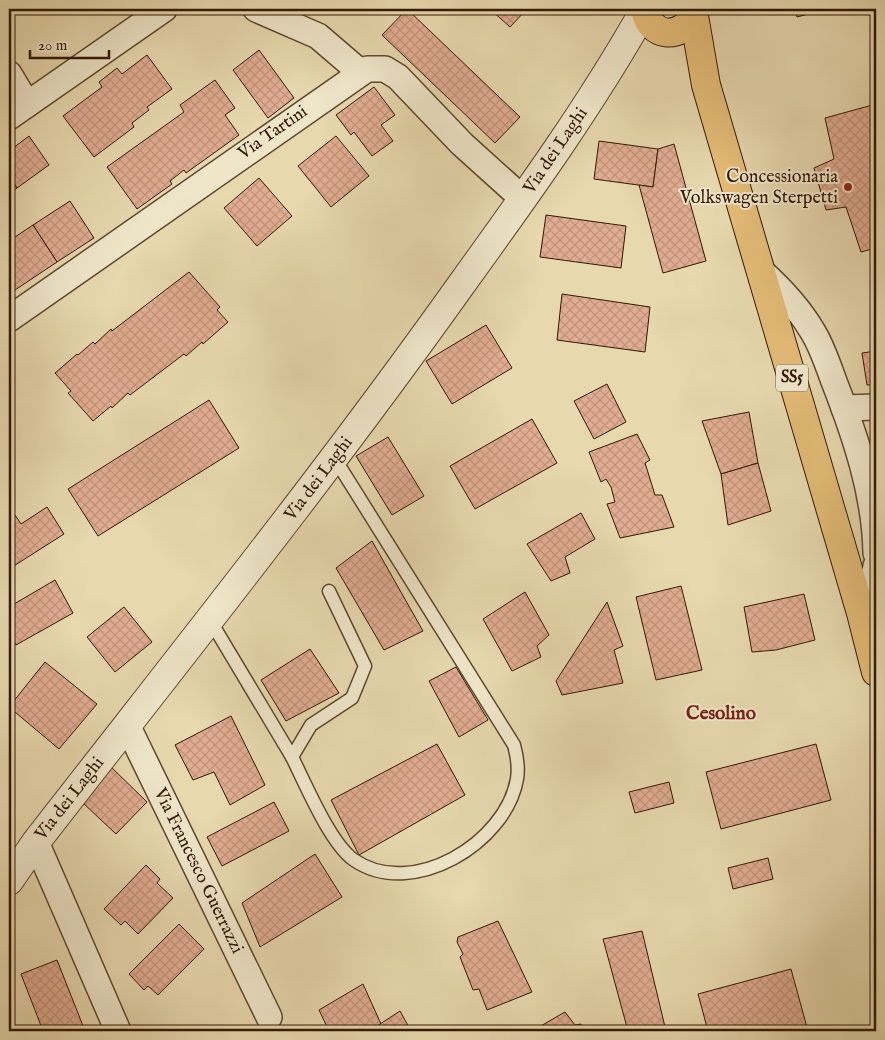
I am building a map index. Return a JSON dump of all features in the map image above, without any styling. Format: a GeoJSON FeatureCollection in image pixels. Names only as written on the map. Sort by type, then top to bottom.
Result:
{"type":"FeatureCollection","features":[{"type":"Feature","properties":{"kind":"main road","name":"SS5"},"geometry":{"type":"LineString","coordinates":[[654,20],[673,33],[684,28],[694,12]]}},
{"type":"Feature","properties":{"kind":"main road","name":"SS5"},"geometry":{"type":"LineString","coordinates":[[694,12],[706,85],[761,271],[869,612],[876,672]]}},
{"type":"Feature","properties":{"kind":"main road","name":"SS5"},"geometry":{"type":"LineString","coordinates":[[654,20],[706,85]]}},
{"type":"Feature","properties":{"kind":"street"},"geometry":{"type":"LineString","coordinates":[[9,74],[18,110],[164,9]]}},
{"type":"Feature","properties":{"kind":"street"},"geometry":{"type":"LineString","coordinates":[[256,9],[318,36],[360,72]]}},
{"type":"Feature","properties":{"kind":"street","name":"Via dei Laghi"},"geometry":{"type":"LineString","coordinates":[[9,881],[36,842],[374,408],[523,199],[613,66],[654,20]]}},
{"type":"Feature","properties":{"kind":"street","name":"Via Tartini"},"geometry":{"type":"LineString","coordinates":[[9,318],[360,72],[376,67],[385,69],[398,77],[462,144],[523,199]]}},
{"type":"Feature","properties":{"kind":"street"},"geometry":{"type":"LineString","coordinates":[[761,271],[794,304],[813,332],[844,408],[867,482],[876,554]]}},
{"type":"Feature","properties":{"kind":"street"},"geometry":{"type":"LineString","coordinates":[[844,408],[876,408]]}},
{"type":"Feature","properties":{"kind":"street"},"geometry":{"type":"LineString","coordinates":[[869,612],[876,566]]}},
{"type":"Feature","properties":{"kind":"street","name":"Via Francesco Guerrazzi"},"geometry":{"type":"LineString","coordinates":[[127,725],[269,1017]]}},
{"type":"Feature","properties":{"kind":"street"},"geometry":{"type":"LineString","coordinates":[[36,842],[118,1031]]}},
{"type":"Feature","properties":{"kind":"lane"},"geometry":{"type":"LineString","coordinates":[[210,620],[292,757],[340,847],[356,862],[378,872],[417,871],[440,866],[455,859],[478,841],[499,819],[517,781],[517,758],[508,734],[334,459]]}},
{"type":"Feature","properties":{"kind":"lane"},"geometry":{"type":"LineString","coordinates":[[292,757],[311,725],[352,698],[365,666],[329,592]]}},
{"type":"Feature","properties":{"kind":"building"},"geometry":{"type":"Polygon","coordinates":[[[407,9],[520,117],[495,143],[382,35],[407,9]]]}},
{"type":"Feature","properties":{"kind":"building"},"geometry":{"type":"Polygon","coordinates":[[[490,9],[527,9],[510,27],[490,9]]]}},
{"type":"Feature","properties":{"kind":"building"},"geometry":{"type":"Polygon","coordinates":[[[795,9],[827,9],[797,17],[795,9]]]}},
{"type":"Feature","properties":{"kind":"building"},"geometry":{"type":"Polygon","coordinates":[[[259,50],[294,98],[268,118],[233,70],[259,50]]]}},
{"type":"Feature","properties":{"kind":"building"},"geometry":{"type":"Polygon","coordinates":[[[147,55],[172,89],[147,107],[149,110],[132,123],[134,127],[94,157],[63,116],[102,87],[99,82],[117,68],[122,74],[147,55]]]}},
{"type":"Feature","properties":{"kind":"building"},"geometry":{"type":"Polygon","coordinates":[[[215,80],[235,108],[225,115],[239,135],[186,173],[184,170],[170,181],[172,184],[137,209],[107,167],[184,112],[180,105],[215,80]]]}},
{"type":"Feature","properties":{"kind":"building"},"geometry":{"type":"Polygon","coordinates":[[[374,87],[395,115],[381,125],[393,141],[372,156],[354,132],[351,135],[336,115],[374,87]]]}},
{"type":"Feature","properties":{"kind":"building","name":"Concessionaria Volkswagen Sterpetti"},"geometry":{"type":"Polygon","coordinates":[[[876,104],[876,248],[861,252],[846,207],[826,210],[814,168],[834,159],[825,118],[876,104]]]}},
{"type":"Feature","properties":{"kind":"building"},"geometry":{"type":"Polygon","coordinates":[[[29,136],[49,165],[17,188],[9,176],[9,151],[29,136]]]}},
{"type":"Feature","properties":{"kind":"building"},"geometry":{"type":"Polygon","coordinates":[[[336,136],[369,176],[331,207],[298,166],[336,136]]]}},
{"type":"Feature","properties":{"kind":"building"},"geometry":{"type":"Polygon","coordinates":[[[599,141],[658,149],[653,187],[594,179],[599,141]]]}},
{"type":"Feature","properties":{"kind":"building"},"geometry":{"type":"Polygon","coordinates":[[[674,144],[706,261],[663,273],[639,185],[653,187],[658,149],[674,144]]]}},
{"type":"Feature","properties":{"kind":"building"},"geometry":{"type":"Polygon","coordinates":[[[9,176],[17,188],[9,194],[9,176]]]}},
{"type":"Feature","properties":{"kind":"building"},"geometry":{"type":"Polygon","coordinates":[[[259,178],[292,216],[257,246],[224,208],[259,178]]]}},
{"type":"Feature","properties":{"kind":"building"},"geometry":{"type":"Polygon","coordinates":[[[70,201],[94,238],[57,262],[33,225],[70,201]]]}},
{"type":"Feature","properties":{"kind":"building"},"geometry":{"type":"Polygon","coordinates":[[[546,215],[626,226],[621,268],[540,257],[546,215]]]}},
{"type":"Feature","properties":{"kind":"building"},"geometry":{"type":"Polygon","coordinates":[[[33,225],[57,262],[9,294],[9,241],[33,225]]]}},
{"type":"Feature","properties":{"kind":"building"},"geometry":{"type":"Polygon","coordinates":[[[189,272],[220,307],[217,310],[228,322],[203,344],[202,342],[186,356],[184,354],[130,395],[128,393],[112,408],[111,406],[93,421],[68,393],[71,391],[55,373],[77,354],[93,342],[95,344],[111,329],[112,331],[189,272]]]}},
{"type":"Feature","properties":{"kind":"building"},"geometry":{"type":"Polygon","coordinates":[[[562,294],[650,307],[645,352],[557,340],[562,294]]]}},
{"type":"Feature","properties":{"kind":"building"},"geometry":{"type":"Polygon","coordinates":[[[486,325],[512,368],[452,404],[426,361],[486,325]]]}},
{"type":"Feature","properties":{"kind":"building"},"geometry":{"type":"Polygon","coordinates":[[[876,351],[876,385],[867,385],[862,353],[876,351]]]}},
{"type":"Feature","properties":{"kind":"building"},"geometry":{"type":"Polygon","coordinates":[[[607,384],[626,422],[594,439],[574,401],[607,384]]]}},
{"type":"Feature","properties":{"kind":"building"},"geometry":{"type":"Polygon","coordinates":[[[209,400],[239,448],[98,536],[68,489],[209,400]]]}},
{"type":"Feature","properties":{"kind":"building"},"geometry":{"type":"Polygon","coordinates":[[[749,412],[758,463],[721,474],[702,421],[749,412]]]}},
{"type":"Feature","properties":{"kind":"building"},"geometry":{"type":"Polygon","coordinates":[[[532,419],[557,463],[475,509],[450,466],[532,419]]]}},
{"type":"Feature","properties":{"kind":"building"},"geometry":{"type":"Polygon","coordinates":[[[637,434],[650,460],[645,463],[655,495],[662,495],[674,527],[620,538],[607,504],[615,502],[611,487],[606,479],[601,482],[589,452],[637,434]]]}},
{"type":"Feature","properties":{"kind":"building"},"geometry":{"type":"Polygon","coordinates":[[[388,437],[424,496],[392,515],[356,456],[388,437]]]}},
{"type":"Feature","properties":{"kind":"building"},"geometry":{"type":"Polygon","coordinates":[[[758,463],[771,511],[728,525],[721,474],[758,463]]]}},
{"type":"Feature","properties":{"kind":"building"},"geometry":{"type":"Polygon","coordinates":[[[47,507],[64,534],[9,569],[9,519],[15,515],[21,524],[47,507]]]}},
{"type":"Feature","properties":{"kind":"building"},"geometry":{"type":"Polygon","coordinates":[[[581,513],[595,539],[565,557],[570,573],[551,581],[527,544],[581,513]]]}},
{"type":"Feature","properties":{"kind":"building"},"geometry":{"type":"Polygon","coordinates":[[[372,541],[423,631],[384,650],[336,568],[372,541]]]}},
{"type":"Feature","properties":{"kind":"building"},"geometry":{"type":"Polygon","coordinates":[[[55,580],[73,613],[16,645],[9,633],[9,607],[55,580]]]}},
{"type":"Feature","properties":{"kind":"building"},"geometry":{"type":"Polygon","coordinates":[[[681,586],[702,670],[656,680],[636,597],[681,586]]]}},
{"type":"Feature","properties":{"kind":"building"},"geometry":{"type":"Polygon","coordinates":[[[525,592],[549,635],[537,646],[541,657],[512,671],[483,619],[525,592]]]}},
{"type":"Feature","properties":{"kind":"building"},"geometry":{"type":"Polygon","coordinates":[[[804,594],[815,640],[776,650],[752,652],[744,607],[804,594]]]}},
{"type":"Feature","properties":{"kind":"building"},"geometry":{"type":"Polygon","coordinates":[[[607,602],[623,646],[614,650],[623,683],[562,695],[556,681],[607,602]]]}},
{"type":"Feature","properties":{"kind":"building"},"geometry":{"type":"Polygon","coordinates":[[[124,607],[152,642],[115,672],[87,637],[124,607]]]}},
{"type":"Feature","properties":{"kind":"building"},"geometry":{"type":"Polygon","coordinates":[[[310,649],[339,693],[286,721],[261,680],[310,649]]]}},
{"type":"Feature","properties":{"kind":"building"},"geometry":{"type":"Polygon","coordinates":[[[45,662],[97,704],[59,749],[9,707],[45,662]]]}},
{"type":"Feature","properties":{"kind":"building"},"geometry":{"type":"Polygon","coordinates":[[[456,667],[488,720],[459,737],[429,681],[456,667]]]}},
{"type":"Feature","properties":{"kind":"building"},"geometry":{"type":"Polygon","coordinates":[[[231,716],[265,785],[230,805],[214,772],[193,780],[175,745],[231,716]]]}},
{"type":"Feature","properties":{"kind":"building"},"geometry":{"type":"Polygon","coordinates":[[[437,744],[465,795],[359,855],[331,800],[437,744]]]}},
{"type":"Feature","properties":{"kind":"building"},"geometry":{"type":"Polygon","coordinates":[[[816,744],[831,800],[721,829],[706,772],[816,744]]]}},
{"type":"Feature","properties":{"kind":"building"},"geometry":{"type":"Polygon","coordinates":[[[109,765],[147,802],[116,834],[83,803],[95,790],[90,785],[109,765]]]}},
{"type":"Feature","properties":{"kind":"building"},"geometry":{"type":"Polygon","coordinates":[[[669,782],[674,803],[635,813],[629,792],[669,782]]]}},
{"type":"Feature","properties":{"kind":"building"},"geometry":{"type":"Polygon","coordinates":[[[274,802],[289,831],[222,866],[207,837],[274,802]]]}},
{"type":"Feature","properties":{"kind":"building"},"geometry":{"type":"Polygon","coordinates":[[[315,854],[342,897],[260,947],[242,903],[315,854]]]}},
{"type":"Feature","properties":{"kind":"building"},"geometry":{"type":"Polygon","coordinates":[[[768,858],[773,879],[733,889],[728,868],[768,858]]]}},
{"type":"Feature","properties":{"kind":"building"},"geometry":{"type":"Polygon","coordinates":[[[146,865],[160,879],[157,883],[173,898],[138,934],[125,921],[121,925],[104,909],[146,865]]]}},
{"type":"Feature","properties":{"kind":"building"},"geometry":{"type":"Polygon","coordinates":[[[498,921],[532,992],[487,1010],[479,989],[473,990],[460,957],[463,954],[457,942],[458,937],[498,921]]]}},
{"type":"Feature","properties":{"kind":"building"},"geometry":{"type":"Polygon","coordinates":[[[179,924],[204,949],[158,995],[148,986],[144,990],[129,974],[179,924]]]}},
{"type":"Feature","properties":{"kind":"building"},"geometry":{"type":"Polygon","coordinates":[[[642,931],[666,1031],[628,1031],[603,939],[642,931]]]}},
{"type":"Feature","properties":{"kind":"building"},"geometry":{"type":"Polygon","coordinates":[[[57,960],[85,1031],[43,1031],[21,974],[57,960]]]}},
{"type":"Feature","properties":{"kind":"building"},"geometry":{"type":"Polygon","coordinates":[[[791,969],[808,1031],[708,1031],[698,994],[791,969]]]}},
{"type":"Feature","properties":{"kind":"building"},"geometry":{"type":"Polygon","coordinates":[[[363,984],[381,1024],[370,1031],[329,1031],[319,1010],[363,984]]]}},
{"type":"Feature","properties":{"kind":"building"},"geometry":{"type":"Polygon","coordinates":[[[400,1011],[411,1031],[370,1031],[377,1026],[400,1011]]]}},
{"type":"Feature","properties":{"kind":"building"},"geometry":{"type":"Polygon","coordinates":[[[565,1012],[575,1025],[581,1024],[584,1031],[532,1031],[565,1012]]]}},
{"type":"Feature","properties":{"kind":"place","name":"Concessionaria Volkswagen Sterpetti"},"geometry":{"type":"Point","coordinates":[848,187]}},
{"type":"Feature","properties":{"kind":"district","name":"Cesolino"},"geometry":{"type":"Point","coordinates":[721,714]}}]}
